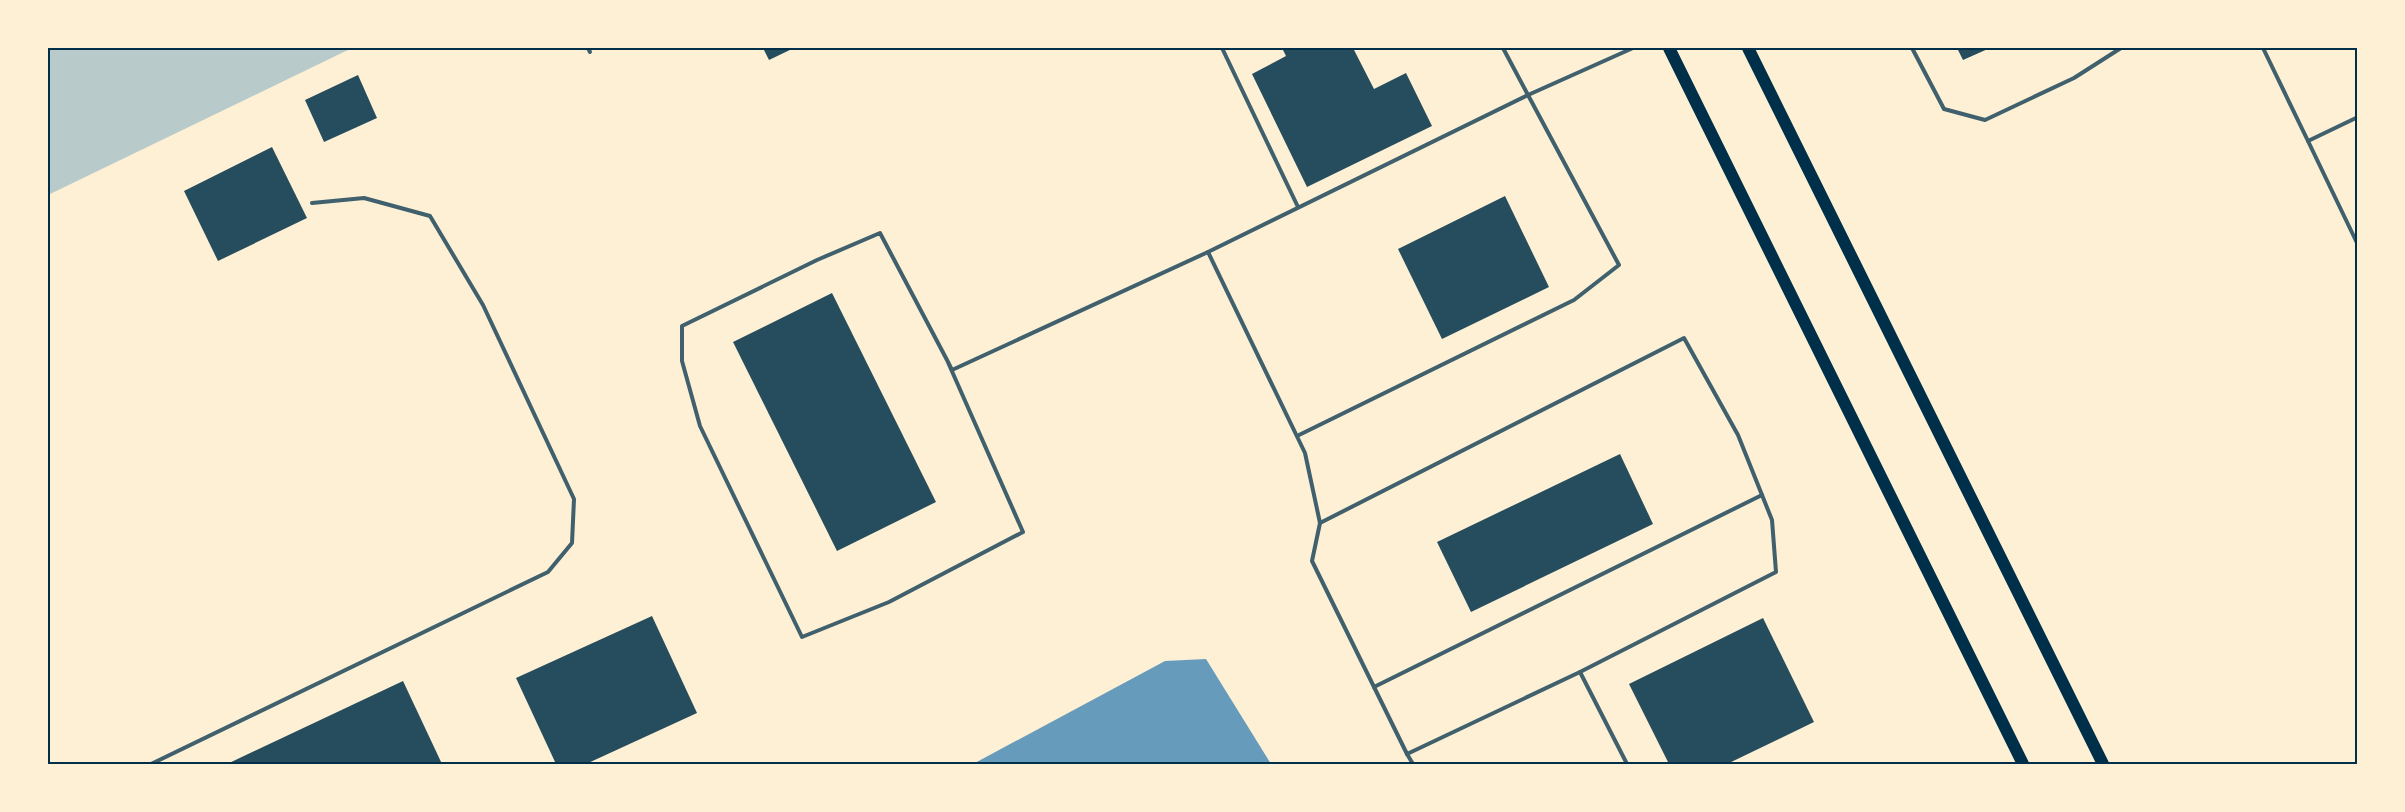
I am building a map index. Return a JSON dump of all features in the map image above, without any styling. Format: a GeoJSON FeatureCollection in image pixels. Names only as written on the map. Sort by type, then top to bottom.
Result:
{"type":"FeatureCollection","features":[{"type":"Feature","properties":{"kind":"main road"},"geometry":{"type":"LineString","coordinates":[[1669,48],[2023,764]]}},
{"type":"Feature","properties":{"kind":"main road"},"geometry":{"type":"LineString","coordinates":[[1748,48],[2103,764]]}},
{"type":"Feature","properties":{"kind":"lane"},"geometry":{"type":"LineString","coordinates":[[1222,48],[1298,207]]}},
{"type":"Feature","properties":{"kind":"lane"},"geometry":{"type":"LineString","coordinates":[[1297,436],[1574,300],[1619,266],[1503,48]]}},
{"type":"Feature","properties":{"kind":"lane"},"geometry":{"type":"LineString","coordinates":[[947,360],[1023,532],[889,602],[802,637],[700,426],[682,362],[682,326],[817,260],[880,233],[947,360],[952,370],[1208,252],[1528,95],[1632,48]]}},
{"type":"Feature","properties":{"kind":"lane"},"geometry":{"type":"LineString","coordinates":[[1912,48],[1944,109],[1985,120],[2074,78],[2121,48]]}},
{"type":"Feature","properties":{"kind":"lane"},"geometry":{"type":"LineString","coordinates":[[2263,48],[2358,245]]}},
{"type":"Feature","properties":{"kind":"lane"},"geometry":{"type":"LineString","coordinates":[[2308,141],[2358,117]]}},
{"type":"Feature","properties":{"kind":"lane"},"geometry":{"type":"LineString","coordinates":[[151,764],[548,572],[572,544],[574,499],[483,305],[430,216],[364,198],[312,203]]}},
{"type":"Feature","properties":{"kind":"lane"},"geometry":{"type":"LineString","coordinates":[[1208,252],[1305,453],[1320,523],[1312,561],[1412,764]]}},
{"type":"Feature","properties":{"kind":"lane"},"geometry":{"type":"LineString","coordinates":[[1320,523],[1684,338],[1738,435],[1772,520],[1776,572],[1580,672],[1407,754]]}},
{"type":"Feature","properties":{"kind":"lane"},"geometry":{"type":"LineString","coordinates":[[1374,687],[1762,495]]}},
{"type":"Feature","properties":{"kind":"lane"},"geometry":{"type":"LineString","coordinates":[[1580,672],[1626,764]]}},
{"type":"Feature","properties":{"kind":"shaded area"},"geometry":{"type":"Polygon","coordinates":[[[48,48],[352,48],[48,195],[48,48]]]}},
{"type":"Feature","properties":{"kind":"water"},"geometry":{"type":"Polygon","coordinates":[[[1206,659],[1271,764],[973,764],[1165,661],[1206,659]]]}},
{"type":"Feature","properties":{"kind":"building"},"geometry":{"type":"Polygon","coordinates":[[[763,48],[794,48],[769,60],[763,48]]]}},
{"type":"Feature","properties":{"kind":"building"},"geometry":{"type":"Polygon","coordinates":[[[1282,48],[1353,48],[1374,89],[1406,73],[1432,126],[1307,187],[1252,74],[1286,56],[1282,48]]]}},
{"type":"Feature","properties":{"kind":"building"},"geometry":{"type":"Polygon","coordinates":[[[1957,48],[1990,48],[1963,60],[1957,48]]]}},
{"type":"Feature","properties":{"kind":"building"},"geometry":{"type":"Polygon","coordinates":[[[358,75],[377,118],[324,142],[305,100],[358,75]]]}},
{"type":"Feature","properties":{"kind":"building"},"geometry":{"type":"Polygon","coordinates":[[[272,147],[307,218],[218,261],[184,191],[272,147]]]}},
{"type":"Feature","properties":{"kind":"building"},"geometry":{"type":"Polygon","coordinates":[[[1505,196],[1549,287],[1442,339],[1398,249],[1505,196]]]}},
{"type":"Feature","properties":{"kind":"building"},"geometry":{"type":"Polygon","coordinates":[[[832,293],[936,502],[837,551],[733,342],[832,293]]]}},
{"type":"Feature","properties":{"kind":"building"},"geometry":{"type":"Polygon","coordinates":[[[1620,454],[1653,524],[1471,612],[1437,542],[1620,454]]]}},
{"type":"Feature","properties":{"kind":"building"},"geometry":{"type":"Polygon","coordinates":[[[652,616],[697,713],[586,764],[556,764],[516,678],[652,616]]]}},
{"type":"Feature","properties":{"kind":"building"},"geometry":{"type":"Polygon","coordinates":[[[1763,618],[1814,722],[1727,764],[1669,764],[1629,684],[1763,618]]]}},
{"type":"Feature","properties":{"kind":"building"},"geometry":{"type":"Polygon","coordinates":[[[403,681],[442,764],[227,764],[403,681]]]}}]}
